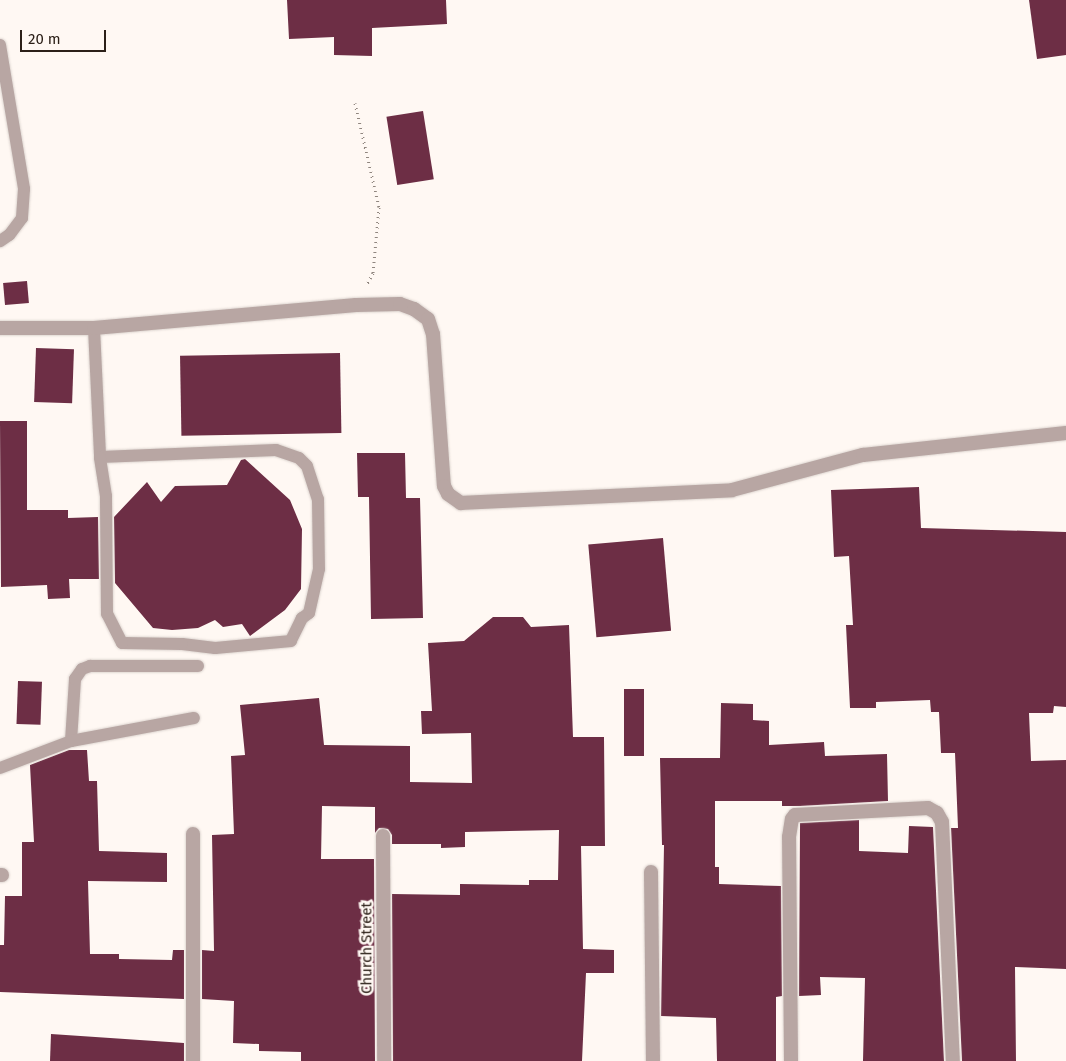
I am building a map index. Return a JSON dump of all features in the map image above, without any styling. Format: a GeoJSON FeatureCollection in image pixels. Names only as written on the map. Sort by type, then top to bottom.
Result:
{"type":"FeatureCollection","features":[{"type":"Feature","properties":{"kind":"street"},"geometry":{"type":"LineString","coordinates":[[0,328],[94,328],[356,305],[400,304],[414,309],[428,319],[433,334],[444,486],[448,494],[462,502],[732,490],[863,455],[1066,433]]}},
{"type":"Feature","properties":{"kind":"street"},"geometry":{"type":"LineString","coordinates":[[791,1061],[789,837],[792,819],[796,815],[928,808],[937,813],[942,822],[954,1061]]}},
{"type":"Feature","properties":{"kind":"street"},"geometry":{"type":"LineString","coordinates":[[193,834],[193,1061]]}},
{"type":"Feature","properties":{"kind":"street","name":"Church Street"},"geometry":{"type":"LineString","coordinates":[[383,836],[384,1061]]}},
{"type":"Feature","properties":{"kind":"street"},"geometry":{"type":"LineString","coordinates":[[651,872],[653,1061]]}},
{"type":"Feature","properties":{"kind":"lane"},"geometry":{"type":"LineString","coordinates":[[0,46],[24,189],[22,218],[9,236],[0,241]]}},
{"type":"Feature","properties":{"kind":"lane"},"geometry":{"type":"LineString","coordinates":[[94,328],[100,457],[106,496],[106,614],[122,642],[182,644],[215,648],[291,640],[302,618],[309,613],[319,569],[318,499],[307,466],[300,458],[276,450],[100,457]]}},
{"type":"Feature","properties":{"kind":"lane"},"geometry":{"type":"LineString","coordinates":[[71,741],[75,679],[82,670],[90,666],[198,666]]}},
{"type":"Feature","properties":{"kind":"lane"},"geometry":{"type":"LineString","coordinates":[[0,768],[71,741],[194,718]]}},
{"type":"Feature","properties":{"kind":"path"},"geometry":{"type":"LineString","coordinates":[[355,103],[379,207],[373,273],[356,305]]}},
{"type":"Feature","properties":{"kind":"building"},"geometry":{"type":"Polygon","coordinates":[[[287,0],[446,0],[447,24],[372,28],[372,56],[334,55],[334,37],[289,39],[287,0]]]}},
{"type":"Feature","properties":{"kind":"building"},"geometry":{"type":"Polygon","coordinates":[[[1029,0],[1066,0],[1066,55],[1037,59],[1029,0]]]}},
{"type":"Feature","properties":{"kind":"building"},"geometry":{"type":"Polygon","coordinates":[[[423,111],[434,179],[397,185],[386,117],[423,111]]]}},
{"type":"Feature","properties":{"kind":"building"},"geometry":{"type":"Polygon","coordinates":[[[27,281],[29,303],[5,305],[3,283],[27,281]]]}},
{"type":"Feature","properties":{"kind":"building"},"geometry":{"type":"Polygon","coordinates":[[[36,348],[74,349],[72,403],[34,402],[36,348]]]}},
{"type":"Feature","properties":{"kind":"building"},"geometry":{"type":"Polygon","coordinates":[[[340,353],[341,433],[181,436],[180,356],[340,353]]]}},
{"type":"Feature","properties":{"kind":"building"},"geometry":{"type":"Polygon","coordinates":[[[0,421],[27,421],[27,510],[68,510],[68,518],[98,517],[99,579],[69,579],[70,598],[48,599],[47,585],[1,587],[0,421]]]}},
{"type":"Feature","properties":{"kind":"building"},"geometry":{"type":"Polygon","coordinates":[[[357,453],[405,453],[406,498],[420,498],[423,618],[371,619],[369,497],[358,497],[357,453]]]}},
{"type":"Feature","properties":{"kind":"building"},"geometry":{"type":"Polygon","coordinates":[[[245,459],[290,500],[302,529],[301,589],[285,610],[250,636],[242,624],[223,627],[215,620],[198,628],[172,630],[153,628],[115,583],[114,517],[147,482],[161,502],[175,486],[227,485],[241,460],[245,459]]]}},
{"type":"Feature","properties":{"kind":"building"},"geometry":{"type":"Polygon","coordinates":[[[919,487],[921,528],[1066,532],[1066,707],[1054,706],[1053,713],[1029,713],[1031,761],[1066,760],[1066,969],[1015,967],[1016,1061],[962,1061],[951,828],[958,828],[955,753],[941,753],[939,712],[931,712],[930,700],[876,702],[876,708],[850,708],[846,625],[853,625],[849,556],[834,557],[831,490],[919,487]]]}},
{"type":"Feature","properties":{"kind":"building"},"geometry":{"type":"Polygon","coordinates":[[[663,538],[671,631],[596,637],[588,545],[663,538]]]}},
{"type":"Feature","properties":{"kind":"building"},"geometry":{"type":"Polygon","coordinates":[[[493,617],[523,617],[531,627],[569,625],[573,737],[604,737],[605,846],[581,846],[583,949],[614,950],[614,973],[586,973],[582,1061],[393,1061],[392,894],[460,895],[460,884],[529,885],[529,880],[558,880],[559,830],[465,832],[465,847],[441,848],[441,844],[392,844],[392,835],[388,829],[379,828],[375,833],[375,807],[322,806],[321,859],[374,859],[375,1061],[301,1061],[301,1052],[259,1051],[259,1044],[233,1043],[234,1001],[202,999],[202,950],[214,951],[212,835],[234,834],[231,756],[245,755],[240,705],[319,698],[324,745],[410,746],[410,782],[472,783],[471,733],[422,734],[421,711],[432,711],[428,643],[464,641],[493,617]]]}},
{"type":"Feature","properties":{"kind":"building"},"geometry":{"type":"Polygon","coordinates":[[[18,681],[42,682],[40,725],[16,724],[18,681]]]}},
{"type":"Feature","properties":{"kind":"building"},"geometry":{"type":"Polygon","coordinates":[[[624,689],[644,689],[644,756],[624,756],[624,689]]]}},
{"type":"Feature","properties":{"kind":"building"},"geometry":{"type":"Polygon","coordinates":[[[721,703],[753,704],[753,720],[769,721],[769,745],[824,742],[825,756],[887,754],[888,801],[782,806],[782,801],[715,801],[715,867],[719,867],[719,884],[781,886],[782,996],[776,997],[776,1061],[717,1061],[716,1018],[661,1016],[664,845],[662,845],[660,758],[720,758],[721,703]]]}},
{"type":"Feature","properties":{"kind":"building"},"geometry":{"type":"Polygon","coordinates":[[[69,750],[87,750],[89,781],[97,781],[99,851],[167,853],[167,882],[88,881],[90,954],[119,954],[119,959],[172,960],[173,950],[184,950],[184,999],[0,992],[0,945],[4,945],[5,896],[22,896],[22,842],[34,842],[30,765],[69,750]]]}},
{"type":"Feature","properties":{"kind":"building"},"geometry":{"type":"Polygon","coordinates":[[[859,820],[859,851],[908,853],[909,826],[933,827],[944,1061],[863,1061],[865,978],[820,977],[821,995],[799,996],[800,823],[859,820]]]}},
{"type":"Feature","properties":{"kind":"building"},"geometry":{"type":"Polygon","coordinates":[[[51,1034],[184,1043],[184,1061],[50,1061],[51,1034]]]}}]}
